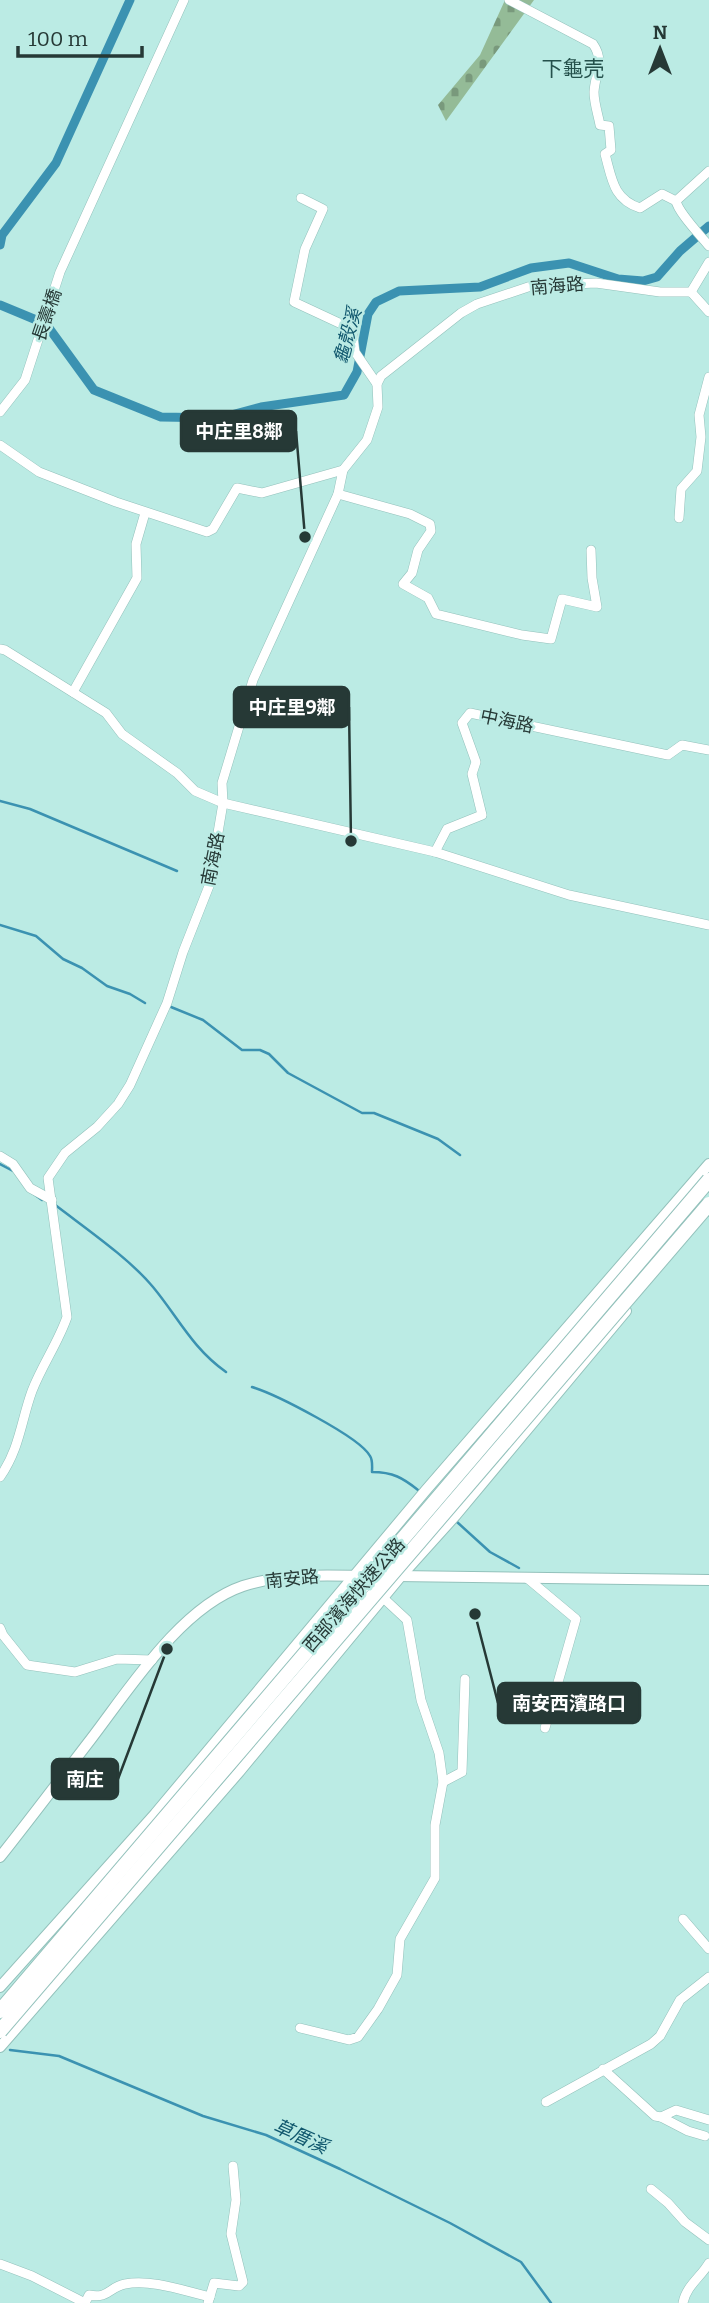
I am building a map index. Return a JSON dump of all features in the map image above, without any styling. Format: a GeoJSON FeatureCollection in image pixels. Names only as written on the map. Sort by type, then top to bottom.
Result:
{"type":"FeatureCollection","features":[{"type":"Feature","properties":{"kind":"highway","name":"西部濱海快速公路"},"geometry":{"type":"LineString","coordinates":[[0,2011],[709,1180]]}},
{"type":"Feature","properties":{"kind":"highway","name":"西部濱海快速公路"},"geometry":{"type":"LineString","coordinates":[[0,2031],[709,1204]]}},
{"type":"Feature","properties":{"kind":"street","name":"長壽橋"},"geometry":{"type":"LineString","coordinates":[[0,412],[25,380],[60,272],[184,0]]}},
{"type":"Feature","properties":{"kind":"street"},"geometry":{"type":"LineString","coordinates":[[509,0],[593,44],[597,51],[600,69],[594,88],[594,100],[600,125],[609,126],[611,150],[605,154],[619,195],[627,203],[640,208],[662,194],[676,201]]}},
{"type":"Feature","properties":{"kind":"street"},"geometry":{"type":"LineString","coordinates":[[676,201],[709,171]]}},
{"type":"Feature","properties":{"kind":"street"},"geometry":{"type":"LineString","coordinates":[[300,198],[323,209],[305,249],[295,302],[352,329],[355,352],[377,384]]}},
{"type":"Feature","properties":{"kind":"street"},"geometry":{"type":"LineString","coordinates":[[676,201],[678,211],[691,222],[709,246]]}},
{"type":"Feature","properties":{"kind":"street"},"geometry":{"type":"LineString","coordinates":[[709,262],[691,292],[709,312]]}},
{"type":"Feature","properties":{"kind":"street","name":"南海路"},"geometry":{"type":"LineString","coordinates":[[0,1477],[20,1437],[32,1390],[60,1339],[67,1317],[48,1178],[65,1153],[97,1127],[118,1104],[130,1085],[167,1003],[209,886],[223,803],[222,783],[253,680],[338,494],[343,470],[367,440],[378,407],[377,384],[387,370],[461,313],[477,304],[531,286],[596,283],[660,292],[691,292]]}},
{"type":"Feature","properties":{"kind":"street"},"geometry":{"type":"LineString","coordinates":[[679,518],[681,489],[696,471],[701,438],[699,415],[709,377]]}},
{"type":"Feature","properties":{"kind":"street"},"geometry":{"type":"LineString","coordinates":[[0,445],[39,472],[145,513],[207,532],[213,529],[237,488],[262,493],[317,475],[343,470]]}},
{"type":"Feature","properties":{"kind":"street"},"geometry":{"type":"LineString","coordinates":[[338,494],[410,514],[430,524],[431,531],[418,550],[412,572],[403,584],[428,598],[436,614],[523,635],[551,639],[562,599],[597,607],[591,550]]}},
{"type":"Feature","properties":{"kind":"street"},"geometry":{"type":"LineString","coordinates":[[73,692],[137,578],[136,544],[145,513]]}},
{"type":"Feature","properties":{"kind":"street"},"geometry":{"type":"LineString","coordinates":[[0,649],[106,713],[122,734],[177,773],[195,791],[223,803],[435,852],[569,895],[709,925]]}},
{"type":"Feature","properties":{"kind":"street","name":"中海路"},"geometry":{"type":"LineString","coordinates":[[435,852],[447,829],[482,815],[472,774],[476,762],[462,723],[470,713],[668,755],[682,745],[709,751]]}},
{"type":"Feature","properties":{"kind":"street"},"geometry":{"type":"LineString","coordinates":[[0,1156],[13,1164],[30,1188],[52,1200]]}},
{"type":"Feature","properties":{"kind":"street"},"geometry":{"type":"LineString","coordinates":[[0,1987],[155,1814],[426,1490],[709,1164]]}},
{"type":"Feature","properties":{"kind":"street"},"geometry":{"type":"LineString","coordinates":[[0,2047],[239,1772],[709,1212]]}},
{"type":"Feature","properties":{"kind":"street"},"geometry":{"type":"LineString","coordinates":[[300,2028],[349,2040],[358,2037],[397,1975],[400,1939],[435,1878],[435,1825],[443,1782],[439,1753],[415,1675],[411,1634],[407,1620],[356,1576]]}},
{"type":"Feature","properties":{"kind":"street","name":"南安路"},"geometry":{"type":"LineString","coordinates":[[0,1857],[152,1660],[190,1619],[211,1602],[242,1587],[274,1579],[356,1576],[709,1580]]}},
{"type":"Feature","properties":{"kind":"street"},"geometry":{"type":"LineString","coordinates":[[527,1578],[576,1619],[545,1728]]}},
{"type":"Feature","properties":{"kind":"street"},"geometry":{"type":"LineString","coordinates":[[0,1628],[27,1665],[75,1672],[117,1659],[152,1660]]}},
{"type":"Feature","properties":{"kind":"street"},"geometry":{"type":"LineString","coordinates":[[443,1782],[462,1772],[465,1679]]}},
{"type":"Feature","properties":{"kind":"street"},"geometry":{"type":"LineString","coordinates":[[683,1919],[709,1949]]}},
{"type":"Feature","properties":{"kind":"street"},"geometry":{"type":"LineString","coordinates":[[546,2102],[651,2044],[660,2036],[680,2000],[709,1977]]}},
{"type":"Feature","properties":{"kind":"street"},"geometry":{"type":"LineString","coordinates":[[603,2070],[655,2116],[705,2136]]}},
{"type":"Feature","properties":{"kind":"street"},"geometry":{"type":"LineString","coordinates":[[661,2117],[676,2110],[709,2120]]}},
{"type":"Feature","properties":{"kind":"street"},"geometry":{"type":"LineString","coordinates":[[0,2264],[32,2276],[85,2303],[89,2295],[100,2297],[124,2284],[147,2284],[209,2300],[214,2283],[239,2286],[243,2282],[230,2234],[236,2200],[233,2166]]}},
{"type":"Feature","properties":{"kind":"street"},"geometry":{"type":"LineString","coordinates":[[652,2189],[685,2222],[709,2241]]}},
{"type":"Feature","properties":{"kind":"street"},"geometry":{"type":"LineString","coordinates":[[682,2303],[690,2287],[709,2263]]}},
{"type":"Feature","properties":{"kind":"green space"},"geometry":{"type":"Polygon","coordinates":[[[505,0],[534,0],[446,121],[438,105],[480,55],[505,0]]]}},
{"type":"Feature","properties":{"kind":"waterway","name":"龜殼溪"},"geometry":{"type":"LineString","coordinates":[[0,245],[2,235],[56,163],[130,0]]}},
{"type":"Feature","properties":{"kind":"waterway","name":"龜殼溪"},"geometry":{"type":"LineString","coordinates":[[0,305],[46,324],[94,390],[161,417],[220,418],[261,407],[344,395],[357,372],[368,314],[376,302],[399,291],[480,287],[531,268],[569,263],[618,279],[643,281],[657,277],[680,251],[709,226]]}},
{"type":"Feature","properties":{"kind":"waterway"},"geometry":{"type":"LineString","coordinates":[[0,801],[30,809],[177,871]]}},
{"type":"Feature","properties":{"kind":"waterway"},"geometry":{"type":"LineString","coordinates":[[0,925],[36,936],[63,959],[82,968],[107,986],[145,1003]]}},
{"type":"Feature","properties":{"kind":"waterway"},"geometry":{"type":"LineString","coordinates":[[171,1007],[203,1020],[242,1050],[260,1050],[269,1054],[288,1073],[362,1113],[374,1113],[438,1139],[460,1155]]}},
{"type":"Feature","properties":{"kind":"waterway"},"geometry":{"type":"LineString","coordinates":[[0,1164],[13,1171]]}},
{"type":"Feature","properties":{"kind":"waterway"},"geometry":{"type":"LineString","coordinates":[[31,1192],[42,1200]]}},
{"type":"Feature","properties":{"kind":"waterway"},"geometry":{"type":"LineString","coordinates":[[54,1204],[132,1265],[162,1298],[204,1353],[226,1372]]}},
{"type":"Feature","properties":{"kind":"waterway"},"geometry":{"type":"LineString","coordinates":[[252,1387],[297,1407],[351,1438],[370,1456],[372,1472],[397,1476],[418,1490]]}},
{"type":"Feature","properties":{"kind":"waterway"},"geometry":{"type":"LineString","coordinates":[[457,1522],[490,1552],[519,1568]]}},
{"type":"Feature","properties":{"kind":"waterway","name":"草厝溪"},"geometry":{"type":"LineString","coordinates":[[10,2050],[59,2056],[203,2116],[266,2135],[340,2169],[450,2223],[521,2262],[551,2303]]}},
{"type":"Feature","properties":{"kind":"place","name":"中庄里8鄰"},"geometry":{"type":"Point","coordinates":[305,537]}},
{"type":"Feature","properties":{"kind":"place","name":"中庄里9鄰"},"geometry":{"type":"Point","coordinates":[351,841]}},
{"type":"Feature","properties":{"kind":"place","name":"南安西濱路口"},"geometry":{"type":"Point","coordinates":[475,1614]}},
{"type":"Feature","properties":{"kind":"place","name":"南庄"},"geometry":{"type":"Point","coordinates":[167,1649]}},
{"type":"Feature","properties":{"kind":"district","name":"下龜壳"},"geometry":{"type":"Point","coordinates":[573,69]}}]}
